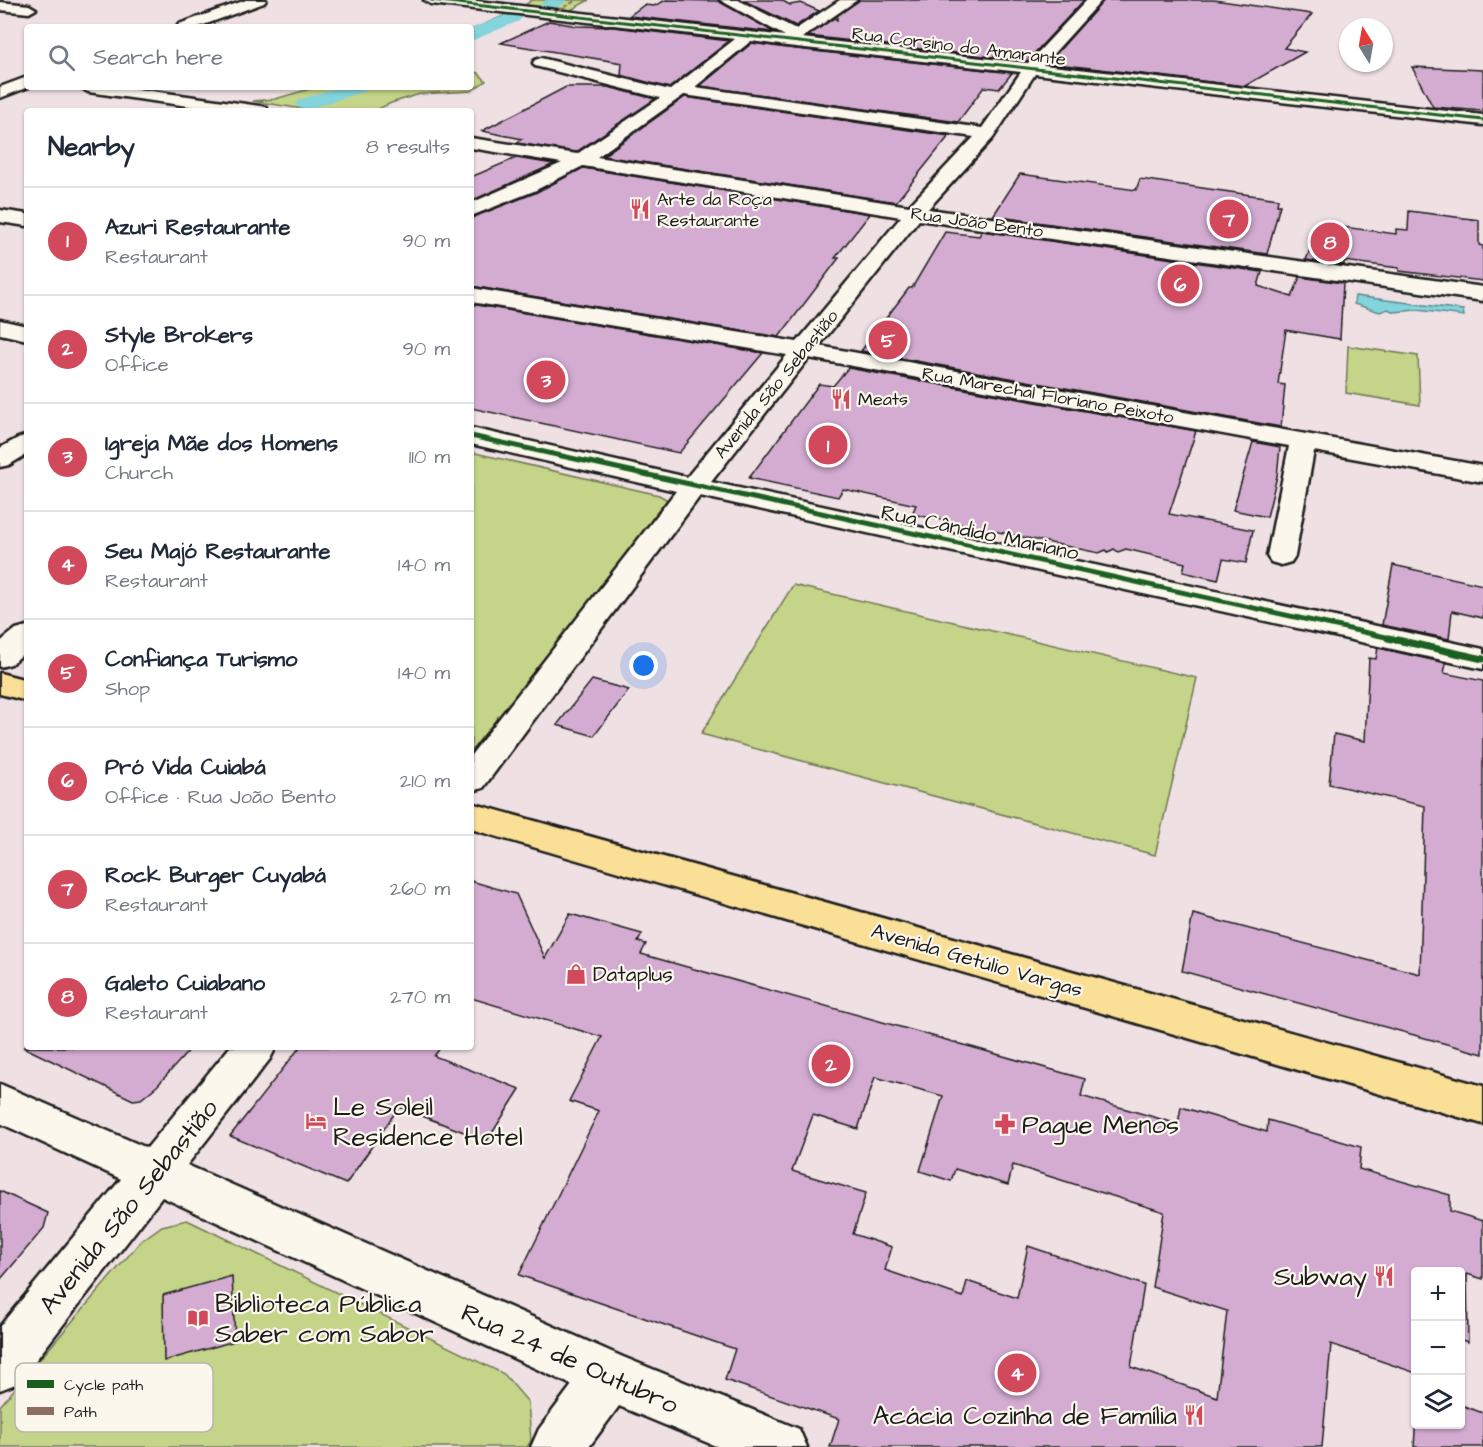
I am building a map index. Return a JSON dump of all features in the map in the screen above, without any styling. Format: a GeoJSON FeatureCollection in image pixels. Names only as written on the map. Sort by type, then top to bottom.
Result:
{"type":"FeatureCollection","features":[{"type":"Feature","properties":{"kind":"main road"},"geometry":{"type":"LineString","coordinates":[[0,683],[24,690]]}},
{"type":"Feature","properties":{"kind":"main road","name":"Avenida Getúlio Vargas"},"geometry":{"type":"LineString","coordinates":[[474,817],[1483,1105]]}},
{"type":"Feature","properties":{"kind":"street"},"geometry":{"type":"LineString","coordinates":[[192,24],[259,0]]}},
{"type":"Feature","properties":{"kind":"street","name":"Rua Corsino do Amarante"},"geometry":{"type":"LineString","coordinates":[[431,0],[747,36],[792,38],[1030,70],[1483,120]]}},
{"type":"Feature","properties":{"kind":"street"},"geometry":{"type":"LineString","coordinates":[[551,14],[577,0]]}},
{"type":"Feature","properties":{"kind":"street"},"geometry":{"type":"LineString","coordinates":[[727,0],[792,38],[850,0]]}},
{"type":"Feature","properties":{"kind":"street","name":"Avenida São Sebastião"},"geometry":{"type":"LineString","coordinates":[[474,775],[692,488],[802,350],[914,213],[987,134],[1030,70],[1095,0]]}},
{"type":"Feature","properties":{"kind":"street"},"geometry":{"type":"LineString","coordinates":[[0,6],[29,9]]}},
{"type":"Feature","properties":{"kind":"street"},"geometry":{"type":"LineString","coordinates":[[474,209],[518,191],[579,161],[679,93],[747,36]]}},
{"type":"Feature","properties":{"kind":"street"},"geometry":{"type":"LineString","coordinates":[[541,63],[679,93],[987,134]]}},
{"type":"Feature","properties":{"kind":"street"},"geometry":{"type":"LineString","coordinates":[[0,74],[24,79]]}},
{"type":"Feature","properties":{"kind":"street"},"geometry":{"type":"LineString","coordinates":[[0,93],[24,81]]}},
{"type":"Feature","properties":{"kind":"street"},"geometry":{"type":"LineString","coordinates":[[110,90],[238,108]]}},
{"type":"Feature","properties":{"kind":"street","name":"Rua João Bento"},"geometry":{"type":"LineString","coordinates":[[474,144],[914,213],[1483,294]]}},
{"type":"Feature","properties":{"kind":"street"},"geometry":{"type":"LineString","coordinates":[[0,216],[24,220]]}},
{"type":"Feature","properties":{"kind":"street","name":"Rua Marechal Floriano Peixoto"},"geometry":{"type":"LineString","coordinates":[[474,295],[802,350],[1483,474]]}},
{"type":"Feature","properties":{"kind":"street"},"geometry":{"type":"LineString","coordinates":[[0,327],[24,332]]}},
{"type":"Feature","properties":{"kind":"street","name":"Rua Cândido Mariano"},"geometry":{"type":"LineString","coordinates":[[474,437],[692,488],[1151,585],[1483,659]]}},
{"type":"Feature","properties":{"kind":"street"},"geometry":{"type":"LineString","coordinates":[[1281,556],[1302,441]]}},
{"type":"Feature","properties":{"kind":"street"},"geometry":{"type":"LineString","coordinates":[[0,459],[24,445]]}},
{"type":"Feature","properties":{"kind":"street"},"geometry":{"type":"LineString","coordinates":[[0,657],[24,638]]}},
{"type":"Feature","properties":{"kind":"street","name":"Avenida São Sebastião"},"geometry":{"type":"LineString","coordinates":[[0,1365],[253,1050]]}},
{"type":"Feature","properties":{"kind":"street","name":"Rua 24 de Outubro"},"geometry":{"type":"LineString","coordinates":[[0,1102],[610,1377],[781,1447]]}},
{"type":"Feature","properties":{"kind":"street"},"geometry":{"type":"LineString","coordinates":[[557,1447],[610,1377]]}},
{"type":"Feature","properties":{"kind":"green space"},"geometry":{"type":"Polygon","coordinates":[[[532,0],[589,0],[569,11],[522,7],[532,0]]]}},
{"type":"Feature","properties":{"kind":"green space"},"geometry":{"type":"Polygon","coordinates":[[[508,14],[524,16],[474,38],[474,29],[508,14]]]}},
{"type":"Feature","properties":{"kind":"green space"},"geometry":{"type":"Polygon","coordinates":[[[474,72],[478,73],[486,81],[474,89],[474,72]]]}},
{"type":"Feature","properties":{"kind":"green space"},"geometry":{"type":"Polygon","coordinates":[[[306,90],[472,90],[420,94],[380,108],[296,108],[253,101],[275,99],[306,90]]]}},
{"type":"Feature","properties":{"kind":"green space"},"geometry":{"type":"Polygon","coordinates":[[[1348,346],[1418,356],[1420,405],[1346,393],[1348,346]]]}},
{"type":"Feature","properties":{"kind":"green space"},"geometry":{"type":"Polygon","coordinates":[[[474,453],[659,495],[666,499],[668,506],[474,747],[474,453]]]}},
{"type":"Feature","properties":{"kind":"green space"},"geometry":{"type":"Polygon","coordinates":[[[793,585],[1197,678],[1155,855],[701,734],[793,585]]]}},
{"type":"Feature","properties":{"kind":"green space"},"geometry":{"type":"Polygon","coordinates":[[[187,1220],[504,1374],[528,1402],[531,1440],[527,1447],[0,1447],[0,1406],[15,1388],[15,1432],[213,1432],[213,1363],[37,1363],[141,1241],[162,1226],[187,1220]]]}},
{"type":"Feature","properties":{"kind":"water"},"geometry":{"type":"Polygon","coordinates":[[[1355,296],[1463,310],[1464,316],[1417,310],[1394,312],[1388,309],[1380,312],[1354,304],[1355,296]]]}},
{"type":"Feature","properties":{"kind":"building"},"geometry":{"type":"Polygon","coordinates":[[[666,0],[718,1],[774,32],[629,16],[644,5],[654,6],[666,0]]]}},
{"type":"Feature","properties":{"kind":"building"},"geometry":{"type":"Polygon","coordinates":[[[743,0],[781,0],[790,5],[801,3],[819,11],[796,26],[743,0]]]}},
{"type":"Feature","properties":{"kind":"building"},"geometry":{"type":"Polygon","coordinates":[[[859,0],[1084,0],[1027,61],[808,36],[834,18],[837,20],[837,16],[859,0]]]}},
{"type":"Feature","properties":{"kind":"building"},"geometry":{"type":"Polygon","coordinates":[[[1104,0],[1214,0],[1312,14],[1284,48],[1305,52],[1245,86],[1048,63],[1104,0]]]}},
{"type":"Feature","properties":{"kind":"building"},"geometry":{"type":"Polygon","coordinates":[[[549,21],[577,26],[614,27],[729,41],[669,88],[621,75],[622,63],[501,43],[549,21]]]}},
{"type":"Feature","properties":{"kind":"building"},"geometry":{"type":"Polygon","coordinates":[[[752,43],[1012,73],[999,89],[984,87],[958,122],[700,86],[752,43]]]}},
{"type":"Feature","properties":{"kind":"building"},"geometry":{"type":"Polygon","coordinates":[[[1412,67],[1483,70],[1483,111],[1433,107],[1412,67]]]}},
{"type":"Feature","properties":{"kind":"building"},"geometry":{"type":"Polygon","coordinates":[[[566,87],[608,87],[655,99],[576,152],[516,143],[522,139],[482,131],[566,87]]]}},
{"type":"Feature","properties":{"kind":"building"},"geometry":{"type":"Polygon","coordinates":[[[685,97],[949,136],[896,202],[603,156],[685,97]]]}},
{"type":"Feature","properties":{"kind":"building"},"geometry":{"type":"Polygon","coordinates":[[[516,158],[554,164],[474,200],[474,176],[516,158]]]}},
{"type":"Feature","properties":{"kind":"building"},"geometry":{"type":"Polygon","coordinates":[[[583,168],[870,214],[835,258],[839,258],[779,337],[474,286],[474,217],[535,193],[583,168]]]}},
{"type":"Feature","properties":{"kind":"building"},"geometry":{"type":"Polygon","coordinates":[[[1020,174],[1136,190],[1140,179],[1278,199],[1277,205],[1280,205],[1267,254],[993,216],[1020,174]]]}},
{"type":"Feature","properties":{"kind":"building"},"geometry":{"type":"Polygon","coordinates":[[[1409,211],[1479,220],[1479,245],[1483,246],[1483,281],[1399,271],[1399,268],[1344,261],[1344,265],[1306,260],[1320,224],[1396,234],[1396,229],[1408,230],[1409,211]]]}},
{"type":"Feature","properties":{"kind":"building"},"geometry":{"type":"Polygon","coordinates":[[[982,231],[1262,272],[1258,286],[1292,297],[1300,277],[1343,283],[1340,339],[1286,330],[1278,384],[1285,385],[1281,427],[861,351],[909,288],[912,288],[945,232],[979,236],[982,231]]]}},
{"type":"Feature","properties":{"kind":"building"},"geometry":{"type":"Polygon","coordinates":[[[474,305],[763,353],[679,453],[474,409],[474,305]]]}},
{"type":"Feature","properties":{"kind":"building"},"geometry":{"type":"Polygon","coordinates":[[[848,368],[1196,431],[1169,514],[1253,530],[1246,563],[1223,559],[1218,580],[1183,572],[1185,563],[1126,549],[1118,552],[1114,549],[1108,552],[1106,550],[1099,553],[912,514],[916,505],[843,489],[838,497],[749,478],[819,384],[833,386],[848,368]]]}},
{"type":"Feature","properties":{"kind":"building"},"geometry":{"type":"Polygon","coordinates":[[[1253,442],[1280,447],[1277,476],[1267,517],[1233,510],[1253,442]]]}},
{"type":"Feature","properties":{"kind":"building"},"geometry":{"type":"Polygon","coordinates":[[[1393,565],[1483,585],[1483,618],[1452,611],[1449,639],[1382,625],[1393,565]]]}},
{"type":"Feature","properties":{"kind":"building"},"geometry":{"type":"Polygon","coordinates":[[[1378,648],[1446,663],[1444,673],[1483,681],[1483,1054],[1182,971],[1193,914],[1420,974],[1425,806],[1329,784],[1334,734],[1365,741],[1369,658],[1376,659],[1378,648]]]}},
{"type":"Feature","properties":{"kind":"building"},"geometry":{"type":"Polygon","coordinates":[[[592,680],[629,690],[594,736],[557,725],[592,680]]]}},
{"type":"Feature","properties":{"kind":"building"},"geometry":{"type":"Polygon","coordinates":[[[474,882],[516,894],[545,958],[570,914],[642,934],[638,942],[646,944],[641,954],[1085,1079],[1081,1096],[1178,1124],[1181,1107],[1267,1132],[1268,1120],[1361,1147],[1359,1169],[1450,1195],[1450,1211],[1483,1221],[1483,1279],[1467,1274],[1468,1342],[1465,1341],[1465,1267],[1411,1267],[1411,1371],[1331,1344],[1322,1447],[830,1447],[839,1419],[725,1380],[735,1349],[519,1275],[599,1111],[569,1101],[602,1037],[474,999],[474,882]],[[875,1077],[858,1129],[813,1115],[792,1171],[866,1193],[853,1234],[892,1247],[885,1270],[963,1297],[967,1281],[1017,1298],[1028,1246],[1144,1285],[1131,1367],[1217,1397],[1227,1311],[1152,1287],[1164,1212],[1013,1165],[1008,1185],[955,1169],[951,1181],[920,1171],[943,1096],[875,1077]]]}},
{"type":"Feature","properties":{"kind":"building"},"geometry":{"type":"Polygon","coordinates":[[[29,1050],[189,1050],[157,1086],[141,1099],[133,1100],[29,1050]]]}},
{"type":"Feature","properties":{"kind":"building","name":"Le Soleil Residence Hotel"},"geometry":{"type":"Polygon","coordinates":[[[298,1050],[439,1050],[434,1056],[520,1089],[487,1141],[399,1107],[346,1184],[230,1136],[298,1050]]]}},
{"type":"Feature","properties":{"kind":"building"},"geometry":{"type":"Polygon","coordinates":[[[0,1191],[48,1213],[44,1228],[0,1280],[0,1191]]]}},
{"type":"Feature","properties":{"kind":"building","name":"Biblioteca Pública Saber com Sabor"},"geometry":{"type":"Polygon","coordinates":[[[232,1276],[235,1341],[164,1361],[163,1295],[232,1276]]]}},
{"type":"Feature","properties":{"kind":"building"},"geometry":{"type":"Polygon","coordinates":[[[1465,1406],[1483,1413],[1483,1447],[1414,1447],[1415,1429],[1465,1429],[1465,1406]]]}},
{"type":"Feature","properties":{"kind":"waterway"},"geometry":{"type":"LineString","coordinates":[[547,6],[558,0]]}},
{"type":"Feature","properties":{"kind":"waterway"},"geometry":{"type":"LineString","coordinates":[[474,35],[513,17]]}},
{"type":"Feature","properties":{"kind":"waterway"},"geometry":{"type":"LineString","coordinates":[[306,104],[349,90]]}},
{"type":"Feature","properties":{"kind":"marked path"},"geometry":{"type":"LineString","coordinates":[[553,13],[577,0]]}},
{"type":"Feature","properties":{"kind":"cycle path"},"geometry":{"type":"LineString","coordinates":[[431,0],[1483,120]]}},
{"type":"Feature","properties":{"kind":"cycle path"},"geometry":{"type":"LineString","coordinates":[[474,437],[1483,659]]}},
{"type":"Feature","properties":{"kind":"place","name":"Arte da Roça Restaurante"},"geometry":{"type":"Point","coordinates":[640,209]}},
{"type":"Feature","properties":{"kind":"place","name":"Rock Burger Cuyabá"},"geometry":{"type":"Point","coordinates":[1229,219]}},
{"type":"Feature","properties":{"kind":"place","name":"Galeto Cuiabano"},"geometry":{"type":"Point","coordinates":[1330,242]}},
{"type":"Feature","properties":{"kind":"place","name":"Pró Vida Cuiabá"},"geometry":{"type":"Point","coordinates":[1180,284]}},
{"type":"Feature","properties":{"kind":"place","name":"Confiança Turismo"},"geometry":{"type":"Point","coordinates":[888,340]}},
{"type":"Feature","properties":{"kind":"place","name":"Igreja Mãe dos Homens"},"geometry":{"type":"Point","coordinates":[546,380]}},
{"type":"Feature","properties":{"kind":"place","name":"Meats"},"geometry":{"type":"Point","coordinates":[841,399]}},
{"type":"Feature","properties":{"kind":"place","name":"Azuri Restaurante"},"geometry":{"type":"Point","coordinates":[828,445]}},
{"type":"Feature","properties":{"kind":"place","name":"Dataplus"},"geometry":{"type":"Point","coordinates":[576,974]}},
{"type":"Feature","properties":{"kind":"place","name":"Style Brokers"},"geometry":{"type":"Point","coordinates":[831,1064]}},
{"type":"Feature","properties":{"kind":"place","name":"Le Soleil Residence Hotel"},"geometry":{"type":"Point","coordinates":[316,1121]}},
{"type":"Feature","properties":{"kind":"place","name":"Pague Menos"},"geometry":{"type":"Point","coordinates":[1005,1124]}},
{"type":"Feature","properties":{"kind":"place","name":"Subway"},"geometry":{"type":"Point","coordinates":[1384,1276]}},
{"type":"Feature","properties":{"kind":"place","name":"Biblioteca Pública Saber com Sabor"},"geometry":{"type":"Point","coordinates":[198,1318]}},
{"type":"Feature","properties":{"kind":"place","name":"Seu Majó Restaurante"},"geometry":{"type":"Point","coordinates":[1017,1373]}},
{"type":"Feature","properties":{"kind":"place","name":"Acácia Cozinha de Família"},"geometry":{"type":"Point","coordinates":[1194,1415]}}]}
